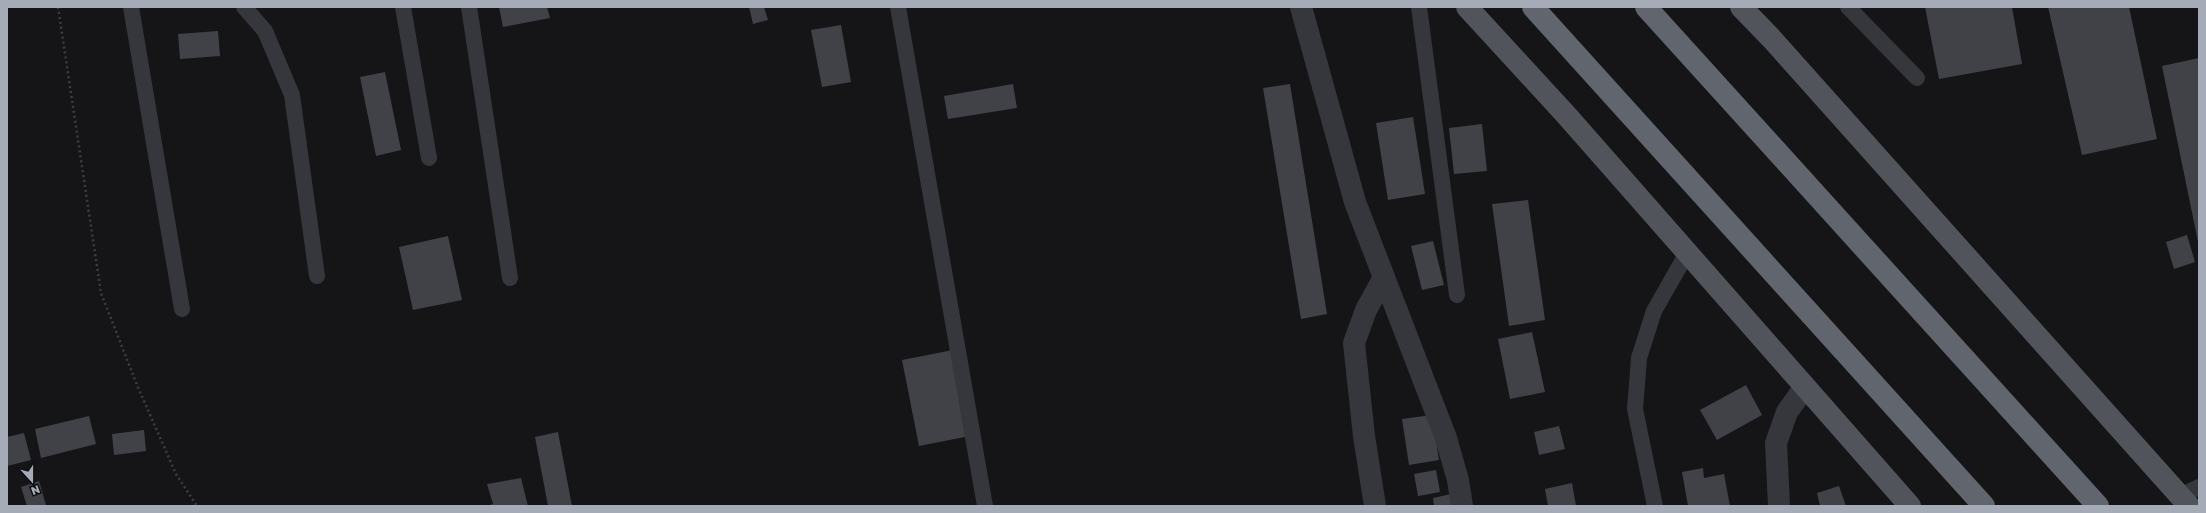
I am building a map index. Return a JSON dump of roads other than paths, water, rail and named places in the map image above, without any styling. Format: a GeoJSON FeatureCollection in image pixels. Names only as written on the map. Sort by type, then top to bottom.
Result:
{"type":"FeatureCollection","features":[{"type":"Feature","properties":{"kind":"highway"},"geometry":{"type":"LineString","coordinates":[[1533,7],[1984,506]]}},
{"type":"Feature","properties":{"kind":"highway"},"geometry":{"type":"LineString","coordinates":[[1646,7],[2098,506]]}},
{"type":"Feature","properties":{"kind":"main road"},"geometry":{"type":"LineString","coordinates":[[1467,7],[1568,116],[1804,387],[1910,506]]}},
{"type":"Feature","properties":{"kind":"main road"},"geometry":{"type":"LineString","coordinates":[[1740,7],[1771,38],[2189,496]]}},
{"type":"Feature","properties":{"kind":"street"},"geometry":{"type":"LineString","coordinates":[[1301,7],[1355,202],[1446,438],[1458,480],[1462,506]]}},
{"type":"Feature","properties":{"kind":"street"},"geometry":{"type":"LineString","coordinates":[[1375,506],[1364,436],[1354,343],[1366,310],[1384,277]]}},
{"type":"Feature","properties":{"kind":"street"},"geometry":{"type":"LineString","coordinates":[[1779,506],[1776,443],[1787,412],[1804,387]]}},
{"type":"Feature","properties":{"kind":"lane"},"geometry":{"type":"LineString","coordinates":[[131,7],[182,309]]}},
{"type":"Feature","properties":{"kind":"lane"},"geometry":{"type":"LineString","coordinates":[[244,7],[265,32],[292,95],[317,276]]}},
{"type":"Feature","properties":{"kind":"lane"},"geometry":{"type":"LineString","coordinates":[[403,7],[429,158]]}},
{"type":"Feature","properties":{"kind":"lane"},"geometry":{"type":"LineString","coordinates":[[469,7],[510,278]]}},
{"type":"Feature","properties":{"kind":"lane"},"geometry":{"type":"LineString","coordinates":[[898,7],[985,506]]}},
{"type":"Feature","properties":{"kind":"lane"},"geometry":{"type":"LineString","coordinates":[[1419,7],[1457,295]]}},
{"type":"Feature","properties":{"kind":"lane"},"geometry":{"type":"LineString","coordinates":[[1848,7],[1917,78]]}},
{"type":"Feature","properties":{"kind":"lane"},"geometry":{"type":"LineString","coordinates":[[1655,506],[1635,409],[1639,358],[1654,311],[1687,253]]}}]}
